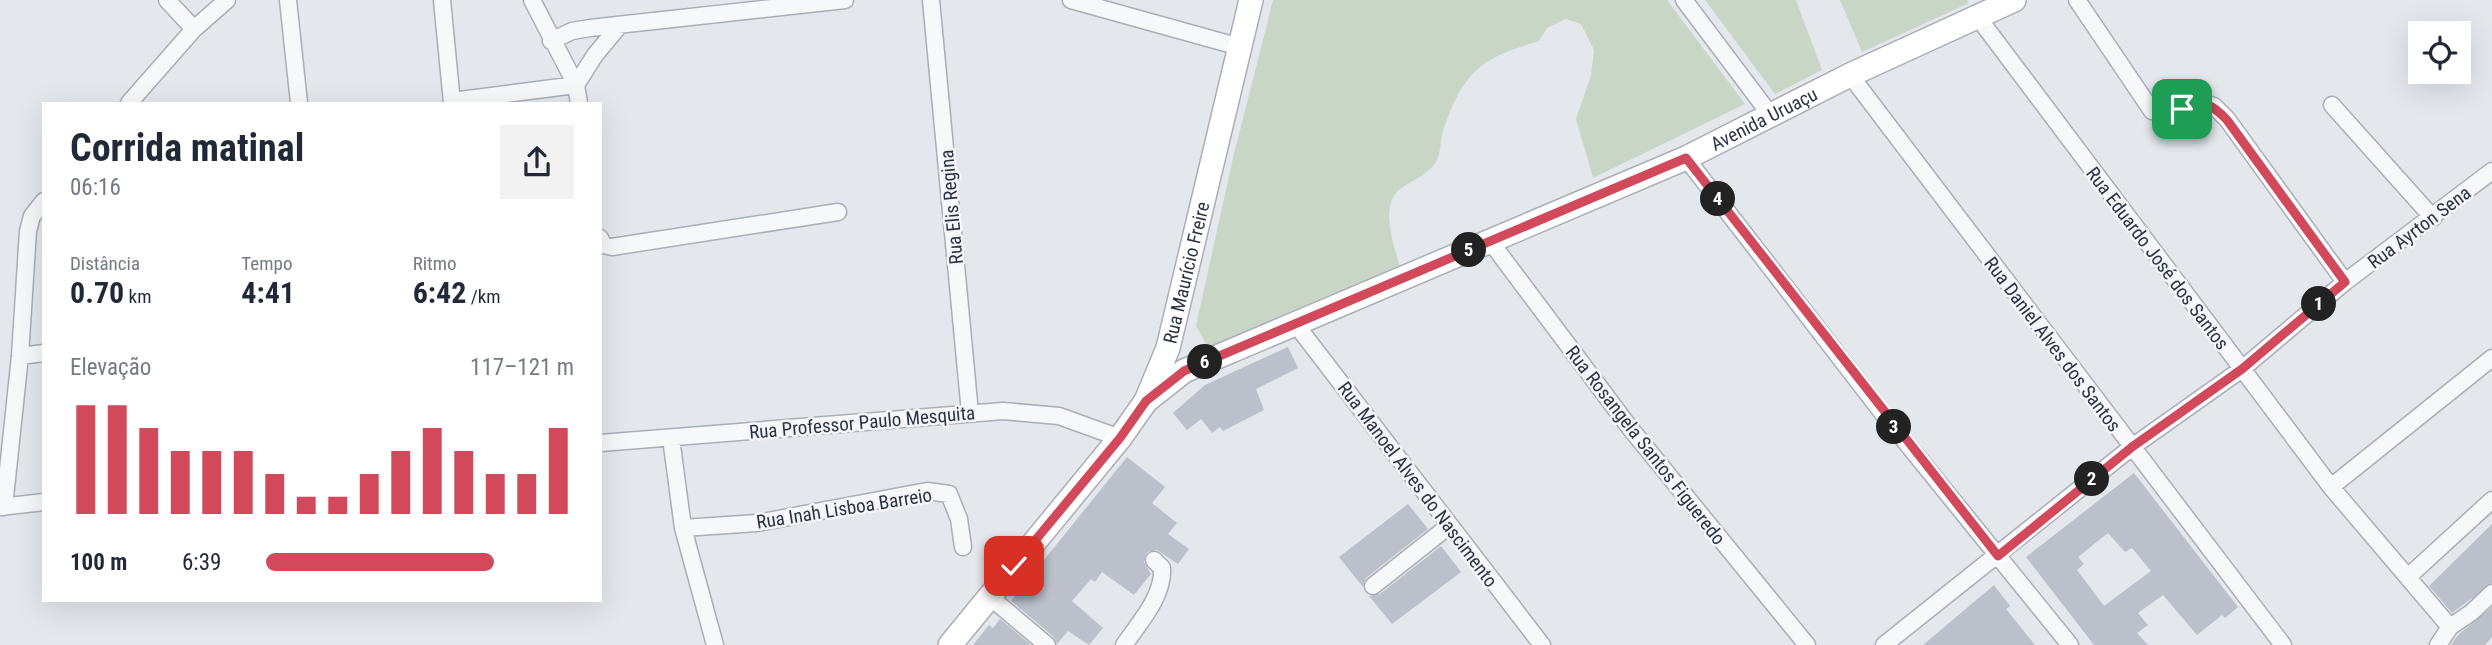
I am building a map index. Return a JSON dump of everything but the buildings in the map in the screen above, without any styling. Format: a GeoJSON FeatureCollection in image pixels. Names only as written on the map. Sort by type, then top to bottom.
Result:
{"type":"FeatureCollection","features":[{"type":"Feature","properties":{"kind":"street"},"geometry":{"type":"LineString","coordinates":[[167,0],[194,29]]}},
{"type":"Feature","properties":{"kind":"street"},"geometry":{"type":"LineString","coordinates":[[130,102],[194,29],[226,0]]}},
{"type":"Feature","properties":{"kind":"street"},"geometry":{"type":"LineString","coordinates":[[288,0],[299,102]]}},
{"type":"Feature","properties":{"kind":"street"},"geometry":{"type":"LineString","coordinates":[[442,0],[452,102],[576,85],[595,55],[620,25]]}},
{"type":"Feature","properties":{"kind":"street"},"geometry":{"type":"LineString","coordinates":[[532,0],[576,85],[579,102]]}},
{"type":"Feature","properties":{"kind":"street"},"geometry":{"type":"LineString","coordinates":[[551,41],[572,31],[845,0]]}},
{"type":"Feature","properties":{"kind":"street","name":"Rua Elis Regina"},"geometry":{"type":"LineString","coordinates":[[931,0],[970,413]]}},
{"type":"Feature","properties":{"kind":"street"},"geometry":{"type":"LineString","coordinates":[[1071,0],[1240,47]]}},
{"type":"Feature","properties":{"kind":"street","name":"Rua Maurício Freire"},"geometry":{"type":"LineString","coordinates":[[950,645],[1120,438],[1146,401],[1173,326],[1251,0]]}},
{"type":"Feature","properties":{"kind":"street"},"geometry":{"type":"LineString","coordinates":[[1684,0],[1773,117]]}},
{"type":"Feature","properties":{"kind":"street","name":"Avenida Uruaçu"},"geometry":{"type":"LineString","coordinates":[[1146,401],[1184,371],[1294,322],[1686,158],[1773,117],[1850,75],[2014,0]]}},
{"type":"Feature","properties":{"kind":"street"},"geometry":{"type":"LineString","coordinates":[[2077,0],[2152,111],[2172,117],[2201,102],[2214,106],[2345,282]]}},
{"type":"Feature","properties":{"kind":"street","name":"Rua Eduardo José dos Santos"},"geometry":{"type":"LineString","coordinates":[[1977,16],[2331,487],[2450,627]]}},
{"type":"Feature","properties":{"kind":"street","name":"Rua Daniel Alves dos Santos"},"geometry":{"type":"LineString","coordinates":[[1850,75],[2283,645]]}},
{"type":"Feature","properties":{"kind":"street"},"geometry":{"type":"LineString","coordinates":[[2332,105],[2433,218]]}},
{"type":"Feature","properties":{"kind":"street"},"geometry":{"type":"LineString","coordinates":[[1686,158],[2070,645]]}},
{"type":"Feature","properties":{"kind":"street","name":"Rua Ayrton Sena"},"geometry":{"type":"LineString","coordinates":[[1884,645],[2132,447],[2242,369],[2345,282],[2492,171]]}},
{"type":"Feature","properties":{"kind":"street"},"geometry":{"type":"LineString","coordinates":[[42,206],[28,231],[25,251],[20,356],[2,507],[42,502]]}},
{"type":"Feature","properties":{"kind":"street"},"geometry":{"type":"LineString","coordinates":[[602,242],[838,212]]}},
{"type":"Feature","properties":{"kind":"street","name":"Rua Rosangela Santos Figueredo"},"geometry":{"type":"LineString","coordinates":[[1490,241],[1630,428],[1807,645]]}},
{"type":"Feature","properties":{"kind":"street","name":"Rua Manoel Alves do Nascimento"},"geometry":{"type":"LineString","coordinates":[[1294,322],[1542,645]]}},
{"type":"Feature","properties":{"kind":"street"},"geometry":{"type":"LineString","coordinates":[[1173,326],[1179,347],[1188,359],[1202,363]]}},
{"type":"Feature","properties":{"kind":"street"},"geometry":{"type":"LineString","coordinates":[[20,356],[42,353]]}},
{"type":"Feature","properties":{"kind":"street"},"geometry":{"type":"LineString","coordinates":[[2331,487],[2492,358]]}},
{"type":"Feature","properties":{"kind":"street","name":"Rua Professor Paulo Mesquita"},"geometry":{"type":"LineString","coordinates":[[602,443],[1003,411],[1059,416],[1120,438]]}},
{"type":"Feature","properties":{"kind":"street"},"geometry":{"type":"LineString","coordinates":[[671,438],[683,528],[715,645]]}},
{"type":"Feature","properties":{"kind":"street","name":"Rua Inah Lisboa Barreio"},"geometry":{"type":"LineString","coordinates":[[683,528],[757,523],[928,492],[950,494],[958,519],[962,547]]}},
{"type":"Feature","properties":{"kind":"street"},"geometry":{"type":"LineString","coordinates":[[2409,576],[2492,500]]}},
{"type":"Feature","properties":{"kind":"street"},"geometry":{"type":"LineString","coordinates":[[1373,586],[1450,525]]}},
{"type":"Feature","properties":{"kind":"street"},"geometry":{"type":"LineString","coordinates":[[1124,645],[1152,603],[1163,579],[1162,568],[1154,560]]}},
{"type":"Feature","properties":{"kind":"street"},"geometry":{"type":"LineString","coordinates":[[2438,645],[2450,627],[2472,612],[2492,593]]}},
{"type":"Feature","properties":{"kind":"street"},"geometry":{"type":"LineString","coordinates":[[990,597],[1047,645]]}},
{"type":"Feature","properties":{"kind":"green space"},"geometry":{"type":"Polygon","coordinates":[[[1273,0],[1667,0],[1745,104],[1593,178],[1576,119],[1591,75],[1594,50],[1581,24],[1566,19],[1547,28],[1539,41],[1501,54],[1488,62],[1466,82],[1450,111],[1436,162],[1427,172],[1397,192],[1392,201],[1389,211],[1391,235],[1400,268],[1210,351],[1196,326],[1233,158],[1273,0]]]}},
{"type":"Feature","properties":{"kind":"green space"},"geometry":{"type":"Polygon","coordinates":[[[1705,0],[1796,0],[1822,70],[1775,94],[1705,0]]]}},
{"type":"Feature","properties":{"kind":"green space"},"geometry":{"type":"Polygon","coordinates":[[[1840,0],[1967,0],[1969,3],[1862,52],[1840,0]]]}},
{"type":"Feature","properties":{"kind":"route"},"geometry":{"type":"LineString","coordinates":[[1014,566],[1120,438],[1146,401],[1184,371],[1294,322],[1686,158],[1891,424],[1998,556],[2132,447],[2242,369],[2345,282],[2214,106],[2196,102],[2182,109]]}}]}
